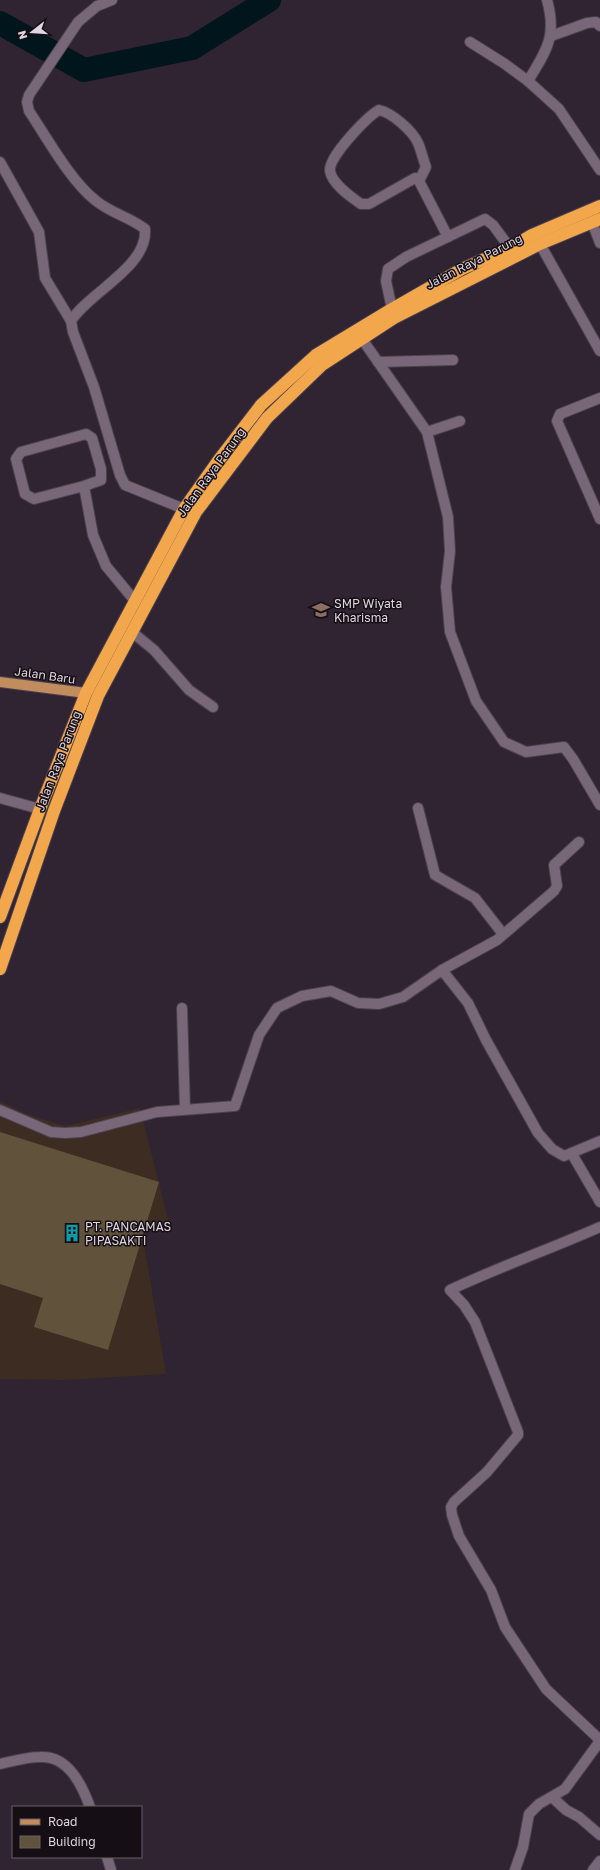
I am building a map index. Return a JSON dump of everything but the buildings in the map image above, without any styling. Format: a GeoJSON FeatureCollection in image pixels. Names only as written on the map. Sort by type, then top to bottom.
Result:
{"type":"FeatureCollection","features":[{"type":"Feature","properties":{"kind":"highway","name":"Jalan Raya Parung"},"geometry":{"type":"LineString","coordinates":[[0,917],[40,809],[86,693],[184,509],[218,461],[262,405],[316,355],[392,309],[462,269],[510,248],[532,235],[600,206]]}},
{"type":"Feature","properties":{"kind":"highway","name":"Jalan Raya Parung"},"geometry":{"type":"LineString","coordinates":[[0,969],[54,811],[98,696],[196,512],[267,418],[322,365],[394,318],[540,244],[596,220]]}},
{"type":"Feature","properties":{"kind":"main road","name":"Jalan Baru"},"geometry":{"type":"LineString","coordinates":[[0,682],[86,693]]}},
{"type":"Feature","properties":{"kind":"street"},"geometry":{"type":"LineString","coordinates":[[71,322],[77,312],[124,271],[144,246],[146,238],[145,229],[136,222],[95,201],[85,190],[29,111],[27,102],[28,95],[58,49],[78,22],[97,6],[112,0]]}},
{"type":"Feature","properties":{"kind":"street"},"geometry":{"type":"LineString","coordinates":[[528,81],[551,36],[552,24],[547,0]]}},
{"type":"Feature","properties":{"kind":"street"},"geometry":{"type":"LineString","coordinates":[[551,36],[587,22],[596,22],[600,26]]}},
{"type":"Feature","properties":{"kind":"street"},"geometry":{"type":"LineString","coordinates":[[470,42],[505,64],[528,81],[559,109],[600,170]]}},
{"type":"Feature","properties":{"kind":"street"},"geometry":{"type":"LineString","coordinates":[[419,181],[426,167],[417,141],[412,133],[387,112],[379,110],[373,113],[356,130],[331,162],[330,171],[336,181],[361,204],[369,204],[415,178],[419,181],[448,237]]}},
{"type":"Feature","properties":{"kind":"street"},"geometry":{"type":"LineString","coordinates":[[0,162],[39,232],[45,278],[71,322],[73,332],[94,387],[120,475],[125,485],[184,509]]}},
{"type":"Feature","properties":{"kind":"street"},"geometry":{"type":"LineString","coordinates":[[392,309],[386,281],[388,269],[406,257],[485,219],[493,225],[510,248]]}},
{"type":"Feature","properties":{"kind":"street"},"geometry":{"type":"LineString","coordinates":[[596,220],[600,243]]}},
{"type":"Feature","properties":{"kind":"street"},"geometry":{"type":"LineString","coordinates":[[540,244],[600,351]]}},
{"type":"Feature","properties":{"kind":"street"},"geometry":{"type":"LineString","coordinates":[[362,339],[427,432],[448,517],[450,551],[446,587],[450,632],[476,701],[504,742],[526,752],[564,747],[573,758],[600,805]]}},
{"type":"Feature","properties":{"kind":"street"},"geometry":{"type":"LineString","coordinates":[[378,362],[453,360]]}},
{"type":"Feature","properties":{"kind":"street"},"geometry":{"type":"LineString","coordinates":[[600,398],[560,414],[557,421],[600,519]]}},
{"type":"Feature","properties":{"kind":"street"},"geometry":{"type":"LineString","coordinates":[[427,432],[460,421]]}},
{"type":"Feature","properties":{"kind":"street"},"geometry":{"type":"LineString","coordinates":[[86,434],[92,438],[101,469],[101,480],[84,486],[34,499],[25,494],[16,459],[21,452],[86,434]]}},
{"type":"Feature","properties":{"kind":"street"},"geometry":{"type":"LineString","coordinates":[[84,486],[93,535],[106,566],[135,601]]}},
{"type":"Feature","properties":{"kind":"street"},"geometry":{"type":"LineString","coordinates":[[132,632],[154,650],[189,690],[213,707]]}},
{"type":"Feature","properties":{"kind":"street"},"geometry":{"type":"LineString","coordinates":[[0,798],[40,809]]}},
{"type":"Feature","properties":{"kind":"street"},"geometry":{"type":"LineString","coordinates":[[418,808],[435,875],[475,898],[503,934]]}},
{"type":"Feature","properties":{"kind":"street"},"geometry":{"type":"LineString","coordinates":[[0,1110],[51,1132],[65,1133],[81,1132],[157,1112],[235,1106],[259,1036],[277,1008],[302,996],[331,991],[358,1003],[379,1004],[403,997],[442,970],[497,940],[554,892],[557,886],[554,865],[579,842]]}},
{"type":"Feature","properties":{"kind":"street"},"geometry":{"type":"LineString","coordinates":[[442,970],[468,1003],[486,1040],[538,1133],[558,1153],[564,1156],[572,1154],[600,1141]]}},
{"type":"Feature","properties":{"kind":"street"},"geometry":{"type":"LineString","coordinates":[[182,1008],[185,1109]]}},
{"type":"Feature","properties":{"kind":"street"},"geometry":{"type":"LineString","coordinates":[[572,1154],[600,1202]]}},
{"type":"Feature","properties":{"kind":"street"},"geometry":{"type":"LineString","coordinates":[[515,1870],[523,1847],[529,1814],[539,1804],[565,1789],[600,1741],[546,1689],[505,1627],[491,1590],[459,1536],[454,1522],[451,1507],[454,1502],[487,1472],[518,1435],[518,1432],[475,1322],[464,1305],[450,1290],[487,1273],[559,1245],[600,1227]]}},
{"type":"Feature","properties":{"kind":"street"},"geometry":{"type":"LineString","coordinates":[[0,1764],[42,1756],[61,1762],[70,1769],[90,1806]]}},
{"type":"Feature","properties":{"kind":"street"},"geometry":{"type":"LineString","coordinates":[[552,1797],[566,1810],[579,1817],[600,1835]]}},
{"type":"Feature","properties":{"kind":"street"},"geometry":{"type":"LineString","coordinates":[[107,1858],[112,1870]]}},
{"type":"Feature","properties":{"kind":"street"},"geometry":{"type":"LineString","coordinates":[[593,1870],[600,1861]]}},
{"type":"Feature","properties":{"kind":"shaded area"},"geometry":{"type":"Polygon","coordinates":[[[0,1101],[24,1113],[65,1126],[140,1108],[170,1227],[142,1232],[166,1374],[66,1380],[0,1379],[0,1101]]]}},
{"type":"Feature","properties":{"kind":"waterway"},"geometry":{"type":"LineString","coordinates":[[0,23],[84,70],[192,48],[269,0]]}},
{"type":"Feature","properties":{"kind":"place","name":"SMP Wiyata Kharisma"},"geometry":{"type":"Point","coordinates":[321,610]}},
{"type":"Feature","properties":{"kind":"place","name":"PT. PANCAMAS PIPASAKTI"},"geometry":{"type":"Point","coordinates":[72,1233]}}]}
